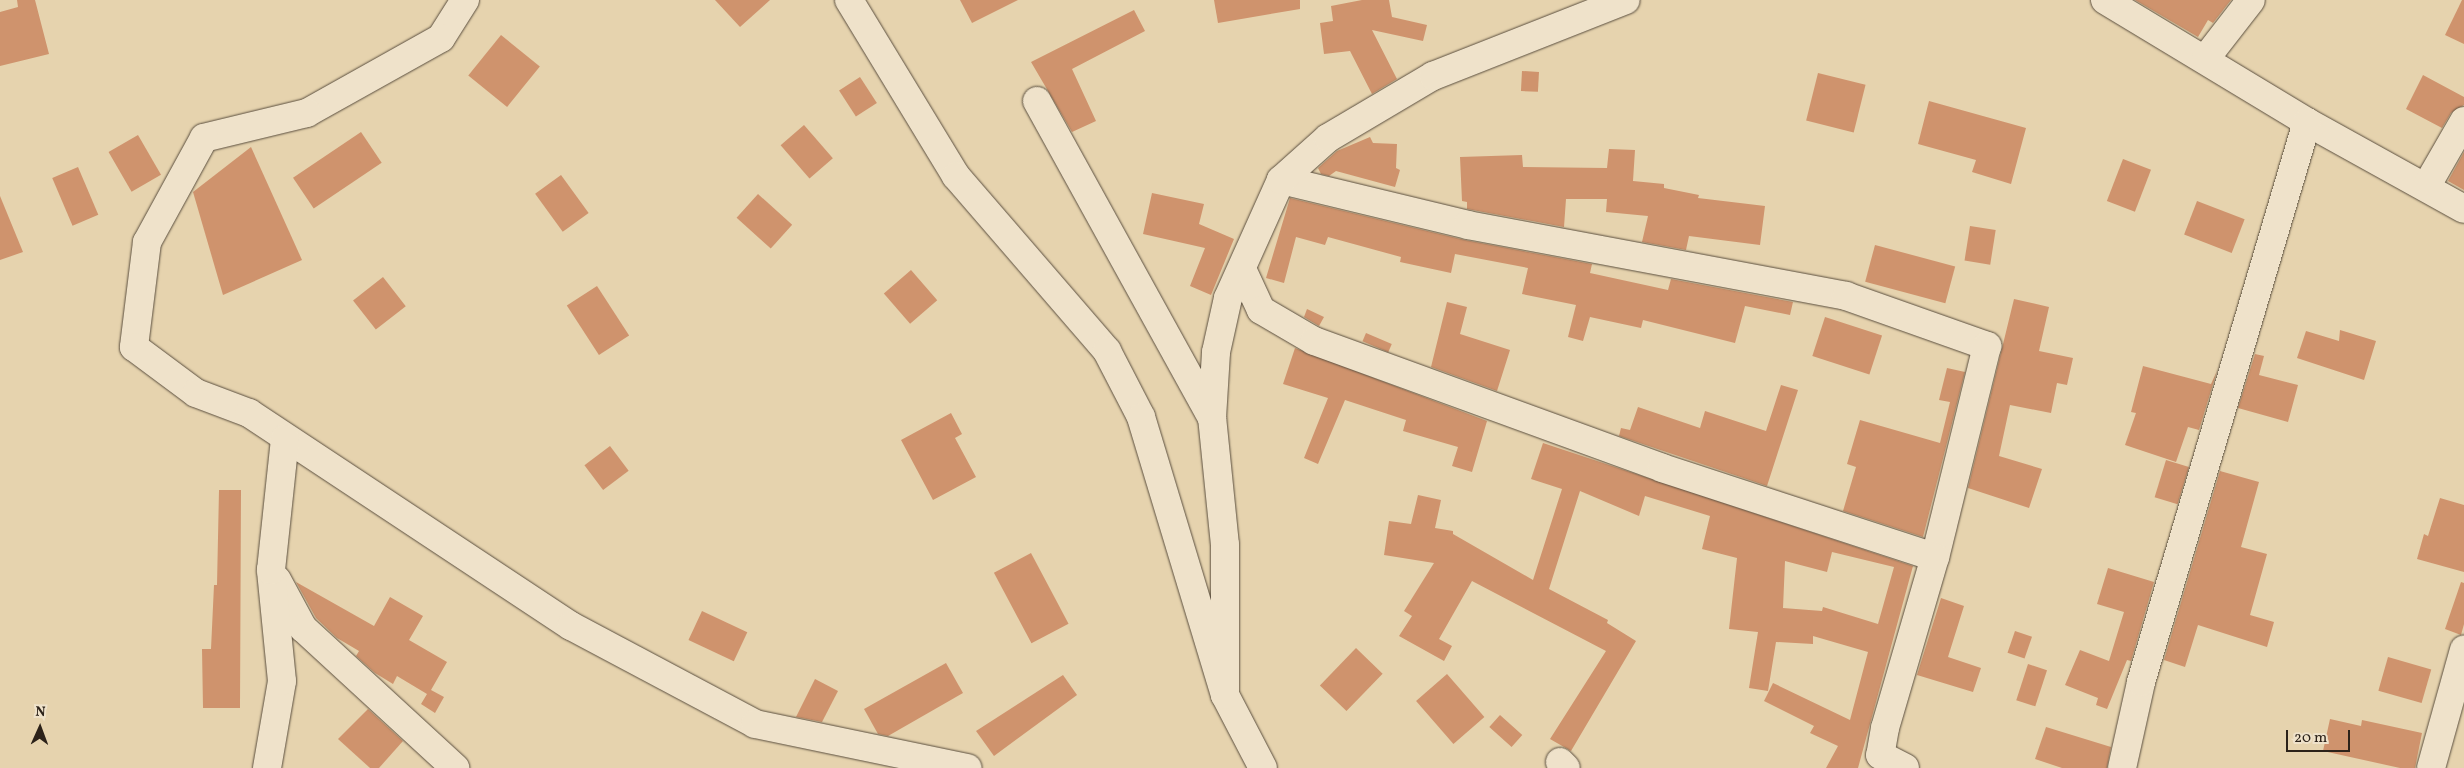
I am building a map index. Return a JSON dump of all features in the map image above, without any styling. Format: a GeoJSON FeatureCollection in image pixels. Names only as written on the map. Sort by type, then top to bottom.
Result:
{"type":"FeatureCollection","features":[{"type":"Feature","properties":{"kind":"street"},"geometry":{"type":"LineString","coordinates":[[465,0],[441,38],[307,113],[204,138],[147,242],[134,347],[196,393],[249,413],[285,439],[571,626],[755,724],[968,768]]}},
{"type":"Feature","properties":{"kind":"street"},"geometry":{"type":"LineString","coordinates":[[849,0],[956,176],[1107,351],[1141,417],[1225,696],[1263,768]]}},
{"type":"Feature","properties":{"kind":"street"},"geometry":{"type":"LineString","coordinates":[[1225,696],[1225,545],[1212,418],[1216,352],[1228,298],[1242,270],[1253,238],[1281,180],[1328,138],[1432,76],[1626,0]]}},
{"type":"Feature","properties":{"kind":"street"},"geometry":{"type":"LineString","coordinates":[[2105,0],[2206,58],[2307,122],[2464,208]]}},
{"type":"Feature","properties":{"kind":"street"},"geometry":{"type":"LineString","coordinates":[[2206,58],[2251,0]]}},
{"type":"Feature","properties":{"kind":"street"},"geometry":{"type":"LineString","coordinates":[[1036,101],[1212,418]]}},
{"type":"Feature","properties":{"kind":"street"},"geometry":{"type":"LineString","coordinates":[[2426,187],[2464,121]]}},
{"type":"Feature","properties":{"kind":"street"},"geometry":{"type":"LineString","coordinates":[[2122,768],[2141,682],[2307,122]]}},
{"type":"Feature","properties":{"kind":"street"},"geometry":{"type":"LineString","coordinates":[[1281,180],[1468,225],[1846,296],[1987,346],[1935,557],[1880,755],[1906,768]]}},
{"type":"Feature","properties":{"kind":"street"},"geometry":{"type":"LineString","coordinates":[[1242,270],[1261,310],[1314,341],[1662,468],[1935,557]]}},
{"type":"Feature","properties":{"kind":"street"},"geometry":{"type":"LineString","coordinates":[[267,768],[282,681],[271,570],[285,439]]}},
{"type":"Feature","properties":{"kind":"street"},"geometry":{"type":"LineString","coordinates":[[271,570],[303,628],[455,768]]}},
{"type":"Feature","properties":{"kind":"street"},"geometry":{"type":"LineString","coordinates":[[2431,768],[2464,650]]}},
{"type":"Feature","properties":{"kind":"building"},"geometry":{"type":"Polygon","coordinates":[[[17,0],[35,0],[49,54],[0,66],[0,12],[18,7],[17,0]]]}},
{"type":"Feature","properties":{"kind":"building"},"geometry":{"type":"Polygon","coordinates":[[[715,0],[770,0],[740,27],[715,0]]]}},
{"type":"Feature","properties":{"kind":"building"},"geometry":{"type":"Polygon","coordinates":[[[960,0],[1018,0],[972,23],[960,0]]]}},
{"type":"Feature","properties":{"kind":"building"},"geometry":{"type":"Polygon","coordinates":[[[1214,0],[1300,0],[1300,9],[1218,23],[1214,0]]]}},
{"type":"Feature","properties":{"kind":"building"},"geometry":{"type":"Polygon","coordinates":[[[1362,0],[1389,0],[1392,17],[1427,25],[1423,41],[1372,30],[1397,79],[1372,94],[1350,51],[1324,54],[1320,23],[1333,21],[1331,6],[1362,0]]]}},
{"type":"Feature","properties":{"kind":"building"},"geometry":{"type":"Polygon","coordinates":[[[2135,0],[2231,0],[2213,23],[2208,20],[2198,37],[2135,0]]]}},
{"type":"Feature","properties":{"kind":"building"},"geometry":{"type":"Polygon","coordinates":[[[2462,0],[2464,0],[2464,44],[2445,35],[2462,0]]]}},
{"type":"Feature","properties":{"kind":"building"},"geometry":{"type":"Polygon","coordinates":[[[1134,10],[1145,31],[1072,69],[1096,121],[1072,132],[1031,62],[1134,10]]]}},
{"type":"Feature","properties":{"kind":"building"},"geometry":{"type":"Polygon","coordinates":[[[501,35],[540,66],[507,107],[468,75],[501,35]]]}},
{"type":"Feature","properties":{"kind":"building"},"geometry":{"type":"Polygon","coordinates":[[[1522,71],[1539,72],[1538,92],[1521,91],[1522,71]]]}},
{"type":"Feature","properties":{"kind":"building"},"geometry":{"type":"Polygon","coordinates":[[[1818,73],[1866,85],[1854,132],[1806,121],[1818,73]]]}},
{"type":"Feature","properties":{"kind":"building"},"geometry":{"type":"Polygon","coordinates":[[[2423,75],[2464,97],[2464,105],[2451,113],[2442,128],[2406,109],[2423,75]]]}},
{"type":"Feature","properties":{"kind":"building"},"geometry":{"type":"Polygon","coordinates":[[[860,77],[877,103],[856,117],[839,91],[860,77]]]}},
{"type":"Feature","properties":{"kind":"building"},"geometry":{"type":"Polygon","coordinates":[[[1929,101],[2026,128],[2011,184],[1972,172],[1976,160],[1918,144],[1929,101]]]}},
{"type":"Feature","properties":{"kind":"building"},"geometry":{"type":"Polygon","coordinates":[[[804,125],[833,158],[809,179],[781,145],[804,125]]]}},
{"type":"Feature","properties":{"kind":"building"},"geometry":{"type":"Polygon","coordinates":[[[361,132],[382,163],[314,209],[293,178],[361,132]]]}},
{"type":"Feature","properties":{"kind":"building"},"geometry":{"type":"Polygon","coordinates":[[[138,135],[161,175],[132,192],[109,152],[138,135]]]}},
{"type":"Feature","properties":{"kind":"building"},"geometry":{"type":"Polygon","coordinates":[[[1370,137],[1373,143],[1397,144],[1396,168],[1400,170],[1395,187],[1336,171],[1329,176],[1321,174],[1318,168],[1337,151],[1370,137]]]}},
{"type":"Feature","properties":{"kind":"building"},"geometry":{"type":"Polygon","coordinates":[[[251,147],[302,260],[223,295],[193,192],[251,147]]]}},
{"type":"Feature","properties":{"kind":"building"},"geometry":{"type":"Polygon","coordinates":[[[1609,149],[1635,150],[1633,181],[1664,184],[1664,188],[1699,195],[1698,198],[1765,206],[1760,245],[1689,236],[1686,250],[1642,242],[1648,216],[1606,212],[1607,199],[1566,199],[1564,227],[1467,209],[1467,202],[1462,201],[1460,157],[1522,155],[1523,167],[1607,168],[1609,149]]]}},
{"type":"Feature","properties":{"kind":"building"},"geometry":{"type":"Polygon","coordinates":[[[2464,152],[2464,190],[2448,181],[2464,152]]]}},
{"type":"Feature","properties":{"kind":"building"},"geometry":{"type":"Polygon","coordinates":[[[2123,159],[2151,170],[2135,212],[2107,201],[2123,159]]]}},
{"type":"Feature","properties":{"kind":"building"},"geometry":{"type":"Polygon","coordinates":[[[78,167],[98,215],[73,226],[52,178],[78,167]]]}},
{"type":"Feature","properties":{"kind":"building"},"geometry":{"type":"Polygon","coordinates":[[[561,175],[589,213],[563,232],[535,194],[561,175]]]}},
{"type":"Feature","properties":{"kind":"building"},"geometry":{"type":"Polygon","coordinates":[[[1152,193],[1204,204],[1199,224],[1234,239],[1211,295],[1190,286],[1205,248],[1143,234],[1152,193]]]}},
{"type":"Feature","properties":{"kind":"building"},"geometry":{"type":"Polygon","coordinates":[[[758,194],[792,225],[771,249],[737,218],[758,194]]]}},
{"type":"Feature","properties":{"kind":"building"},"geometry":{"type":"Polygon","coordinates":[[[0,196],[23,252],[0,260],[0,196]]]}},
{"type":"Feature","properties":{"kind":"building"},"geometry":{"type":"Polygon","coordinates":[[[1290,198],[1465,240],[1592,264],[1590,273],[1668,290],[1671,279],[1793,302],[1790,315],[1745,306],[1735,343],[1643,320],[1641,328],[1590,317],[1583,341],[1568,337],[1576,305],[1522,294],[1528,268],[1455,254],[1451,273],[1400,262],[1401,257],[1328,237],[1325,245],[1296,237],[1284,283],[1266,278],[1290,198]]]}},
{"type":"Feature","properties":{"kind":"building"},"geometry":{"type":"Polygon","coordinates":[[[2197,201],[2245,219],[2232,253],[2184,235],[2197,201]]]}},
{"type":"Feature","properties":{"kind":"building"},"geometry":{"type":"Polygon","coordinates":[[[1970,226],[1996,230],[1990,265],[1965,261],[1970,226]]]}},
{"type":"Feature","properties":{"kind":"building"},"geometry":{"type":"Polygon","coordinates":[[[1875,245],[1955,266],[1945,303],[1865,282],[1875,245]]]}},
{"type":"Feature","properties":{"kind":"building"},"geometry":{"type":"Polygon","coordinates":[[[911,270],[937,300],[910,324],[884,294],[911,270]]]}},
{"type":"Feature","properties":{"kind":"building"},"geometry":{"type":"Polygon","coordinates":[[[383,277],[406,306],[376,330],[353,300],[383,277]]]}},
{"type":"Feature","properties":{"kind":"building"},"geometry":{"type":"Polygon","coordinates":[[[597,286],[629,335],[599,355],[567,306],[597,286]]]}},
{"type":"Feature","properties":{"kind":"building"},"geometry":{"type":"Polygon","coordinates":[[[2014,299],[2049,307],[2039,351],[2073,358],[2067,385],[2057,383],[2051,413],[2010,405],[1999,456],[2042,469],[2029,508],[1968,488],[2014,299]]]}},
{"type":"Feature","properties":{"kind":"building"},"geometry":{"type":"Polygon","coordinates":[[[1447,302],[1467,307],[1460,334],[1510,350],[1497,391],[1431,367],[1447,302]]]}},
{"type":"Feature","properties":{"kind":"building"},"geometry":{"type":"Polygon","coordinates":[[[1307,309],[1324,317],[1319,326],[1304,317],[1307,309]]]}},
{"type":"Feature","properties":{"kind":"building"},"geometry":{"type":"Polygon","coordinates":[[[1825,317],[1882,336],[1869,375],[1812,356],[1825,317]]]}},
{"type":"Feature","properties":{"kind":"building"},"geometry":{"type":"Polygon","coordinates":[[[2340,330],[2376,341],[2364,380],[2297,358],[2306,331],[2339,341],[2340,330]]]}},
{"type":"Feature","properties":{"kind":"building"},"geometry":{"type":"Polygon","coordinates":[[[1366,333],[1392,344],[1388,352],[1362,341],[1366,333]]]}},
{"type":"Feature","properties":{"kind":"building"},"geometry":{"type":"Polygon","coordinates":[[[1295,348],[1487,421],[1472,472],[1452,466],[1458,447],[1403,431],[1406,420],[1345,400],[1318,464],[1304,458],[1328,398],[1283,384],[1295,348]]]}},
{"type":"Feature","properties":{"kind":"building"},"geometry":{"type":"Polygon","coordinates":[[[2255,354],[2264,356],[2259,375],[2298,385],[2288,422],[2238,408],[2255,354]]]}},
{"type":"Feature","properties":{"kind":"building"},"geometry":{"type":"Polygon","coordinates":[[[2143,366],[2211,384],[2217,371],[2199,430],[2188,427],[2176,462],[2125,445],[2136,413],[2131,412],[2143,366]]]}},
{"type":"Feature","properties":{"kind":"building"},"geometry":{"type":"Polygon","coordinates":[[[1947,368],[1965,372],[1923,537],[1843,511],[1856,467],[1847,464],[1860,420],[1940,443],[1950,402],[1939,400],[1947,368]]]}},
{"type":"Feature","properties":{"kind":"building"},"geometry":{"type":"Polygon","coordinates":[[[1781,385],[1798,390],[1767,486],[1619,436],[1621,428],[1630,430],[1638,407],[1700,428],[1705,411],[1766,431],[1781,385]]]}},
{"type":"Feature","properties":{"kind":"building"},"geometry":{"type":"Polygon","coordinates":[[[951,413],[962,434],[955,438],[976,477],[933,500],[901,440],[951,413]]]}},
{"type":"Feature","properties":{"kind":"building"},"geometry":{"type":"Polygon","coordinates":[[[1543,443],[1913,566],[1858,768],[1826,768],[1838,746],[1810,733],[1814,726],[1764,701],[1773,683],[1850,720],[1868,652],[1813,636],[1813,644],[1776,642],[1768,691],[1749,688],[1758,632],[1729,629],[1737,558],[1702,549],[1710,516],[1645,496],[1639,516],[1580,491],[1549,589],[1608,620],[1607,623],[1636,641],[1571,751],[1550,739],[1606,651],[1472,581],[1439,639],[1452,646],[1444,661],[1399,636],[1412,616],[1404,611],[1434,563],[1384,555],[1389,521],[1411,524],[1418,495],[1441,500],[1435,528],[1453,531],[1453,534],[1533,580],[1562,489],[1531,479],[1543,443]],[[1832,552],[1827,572],[1785,561],[1783,608],[1822,611],[1823,607],[1878,624],[1894,567],[1832,552]]]}},
{"type":"Feature","properties":{"kind":"building"},"geometry":{"type":"Polygon","coordinates":[[[610,446],[629,471],[603,490],[584,465],[610,446]]]}},
{"type":"Feature","properties":{"kind":"building"},"geometry":{"type":"Polygon","coordinates":[[[2166,460],[2189,467],[2178,504],[2155,497],[2166,460]]]}},
{"type":"Feature","properties":{"kind":"building"},"geometry":{"type":"Polygon","coordinates":[[[2220,471],[2259,482],[2241,547],[2267,554],[2250,615],[2274,622],[2267,647],[2198,625],[2185,667],[2164,660],[2220,471]]]}},
{"type":"Feature","properties":{"kind":"building"},"geometry":{"type":"Polygon","coordinates":[[[219,490],[241,490],[240,708],[203,708],[202,649],[211,649],[214,585],[217,585],[219,490]]]}},
{"type":"Feature","properties":{"kind":"building"},"geometry":{"type":"Polygon","coordinates":[[[2440,498],[2464,505],[2464,572],[2417,559],[2424,534],[2428,536],[2440,498]]]}},
{"type":"Feature","properties":{"kind":"building"},"geometry":{"type":"Polygon","coordinates":[[[1031,553],[1069,624],[1031,643],[994,573],[1031,553]]]}},
{"type":"Feature","properties":{"kind":"building"},"geometry":{"type":"Polygon","coordinates":[[[2108,568],[2154,582],[2131,661],[2127,660],[2107,709],[2096,705],[2098,698],[2065,685],[2080,650],[2109,661],[2124,612],[2097,604],[2108,568]]]}},
{"type":"Feature","properties":{"kind":"building"},"geometry":{"type":"Polygon","coordinates":[[[296,582],[374,626],[390,597],[423,616],[409,640],[447,662],[431,690],[444,697],[435,713],[421,704],[427,694],[397,676],[393,684],[375,673],[356,656],[359,651],[337,638],[316,618],[296,582]]]}},
{"type":"Feature","properties":{"kind":"building"},"geometry":{"type":"Polygon","coordinates":[[[2461,582],[2464,583],[2464,624],[2461,635],[2445,629],[2461,582]]]}},
{"type":"Feature","properties":{"kind":"building"},"geometry":{"type":"Polygon","coordinates":[[[1941,598],[1964,606],[1948,657],[1981,668],[1973,692],[1917,675],[1941,598]]]}},
{"type":"Feature","properties":{"kind":"building"},"geometry":{"type":"Polygon","coordinates":[[[702,611],[747,632],[734,661],[688,640],[702,611]]]}},
{"type":"Feature","properties":{"kind":"building"},"geometry":{"type":"Polygon","coordinates":[[[2015,631],[2032,637],[2025,659],[2008,653],[2015,631]]]}},
{"type":"Feature","properties":{"kind":"building"},"geometry":{"type":"Polygon","coordinates":[[[1356,648],[1383,674],[1346,711],[1320,685],[1356,648]]]}},
{"type":"Feature","properties":{"kind":"building"},"geometry":{"type":"Polygon","coordinates":[[[2388,657],[2431,669],[2422,703],[2378,691],[2388,657]]]}},
{"type":"Feature","properties":{"kind":"building"},"geometry":{"type":"Polygon","coordinates":[[[946,663],[963,693],[888,736],[878,734],[864,709],[946,663]]]}},
{"type":"Feature","properties":{"kind":"building"},"geometry":{"type":"Polygon","coordinates":[[[2028,664],[2047,670],[2035,706],[2016,700],[2028,664]]]}},
{"type":"Feature","properties":{"kind":"building"},"geometry":{"type":"Polygon","coordinates":[[[1447,674],[1484,717],[1453,744],[1416,701],[1447,674]]]}},
{"type":"Feature","properties":{"kind":"building"},"geometry":{"type":"Polygon","coordinates":[[[1063,675],[1077,695],[994,756],[976,731],[1063,675]]]}},
{"type":"Feature","properties":{"kind":"building"},"geometry":{"type":"Polygon","coordinates":[[[815,679],[838,691],[822,722],[796,717],[815,679]]]}},
{"type":"Feature","properties":{"kind":"building"},"geometry":{"type":"Polygon","coordinates":[[[368,709],[403,741],[379,768],[370,768],[338,739],[368,709]]]}},
{"type":"Feature","properties":{"kind":"building"},"geometry":{"type":"Polygon","coordinates":[[[1500,715],[1522,735],[1512,747],[1489,727],[1500,715]]]}},
{"type":"Feature","properties":{"kind":"building"},"geometry":{"type":"Polygon","coordinates":[[[2330,719],[2361,726],[2362,720],[2422,733],[2415,768],[2400,768],[2323,751],[2330,719]]]}},
{"type":"Feature","properties":{"kind":"building"},"geometry":{"type":"Polygon","coordinates":[[[2046,727],[2111,747],[2107,768],[2062,768],[2035,759],[2046,727]]]}}]}
